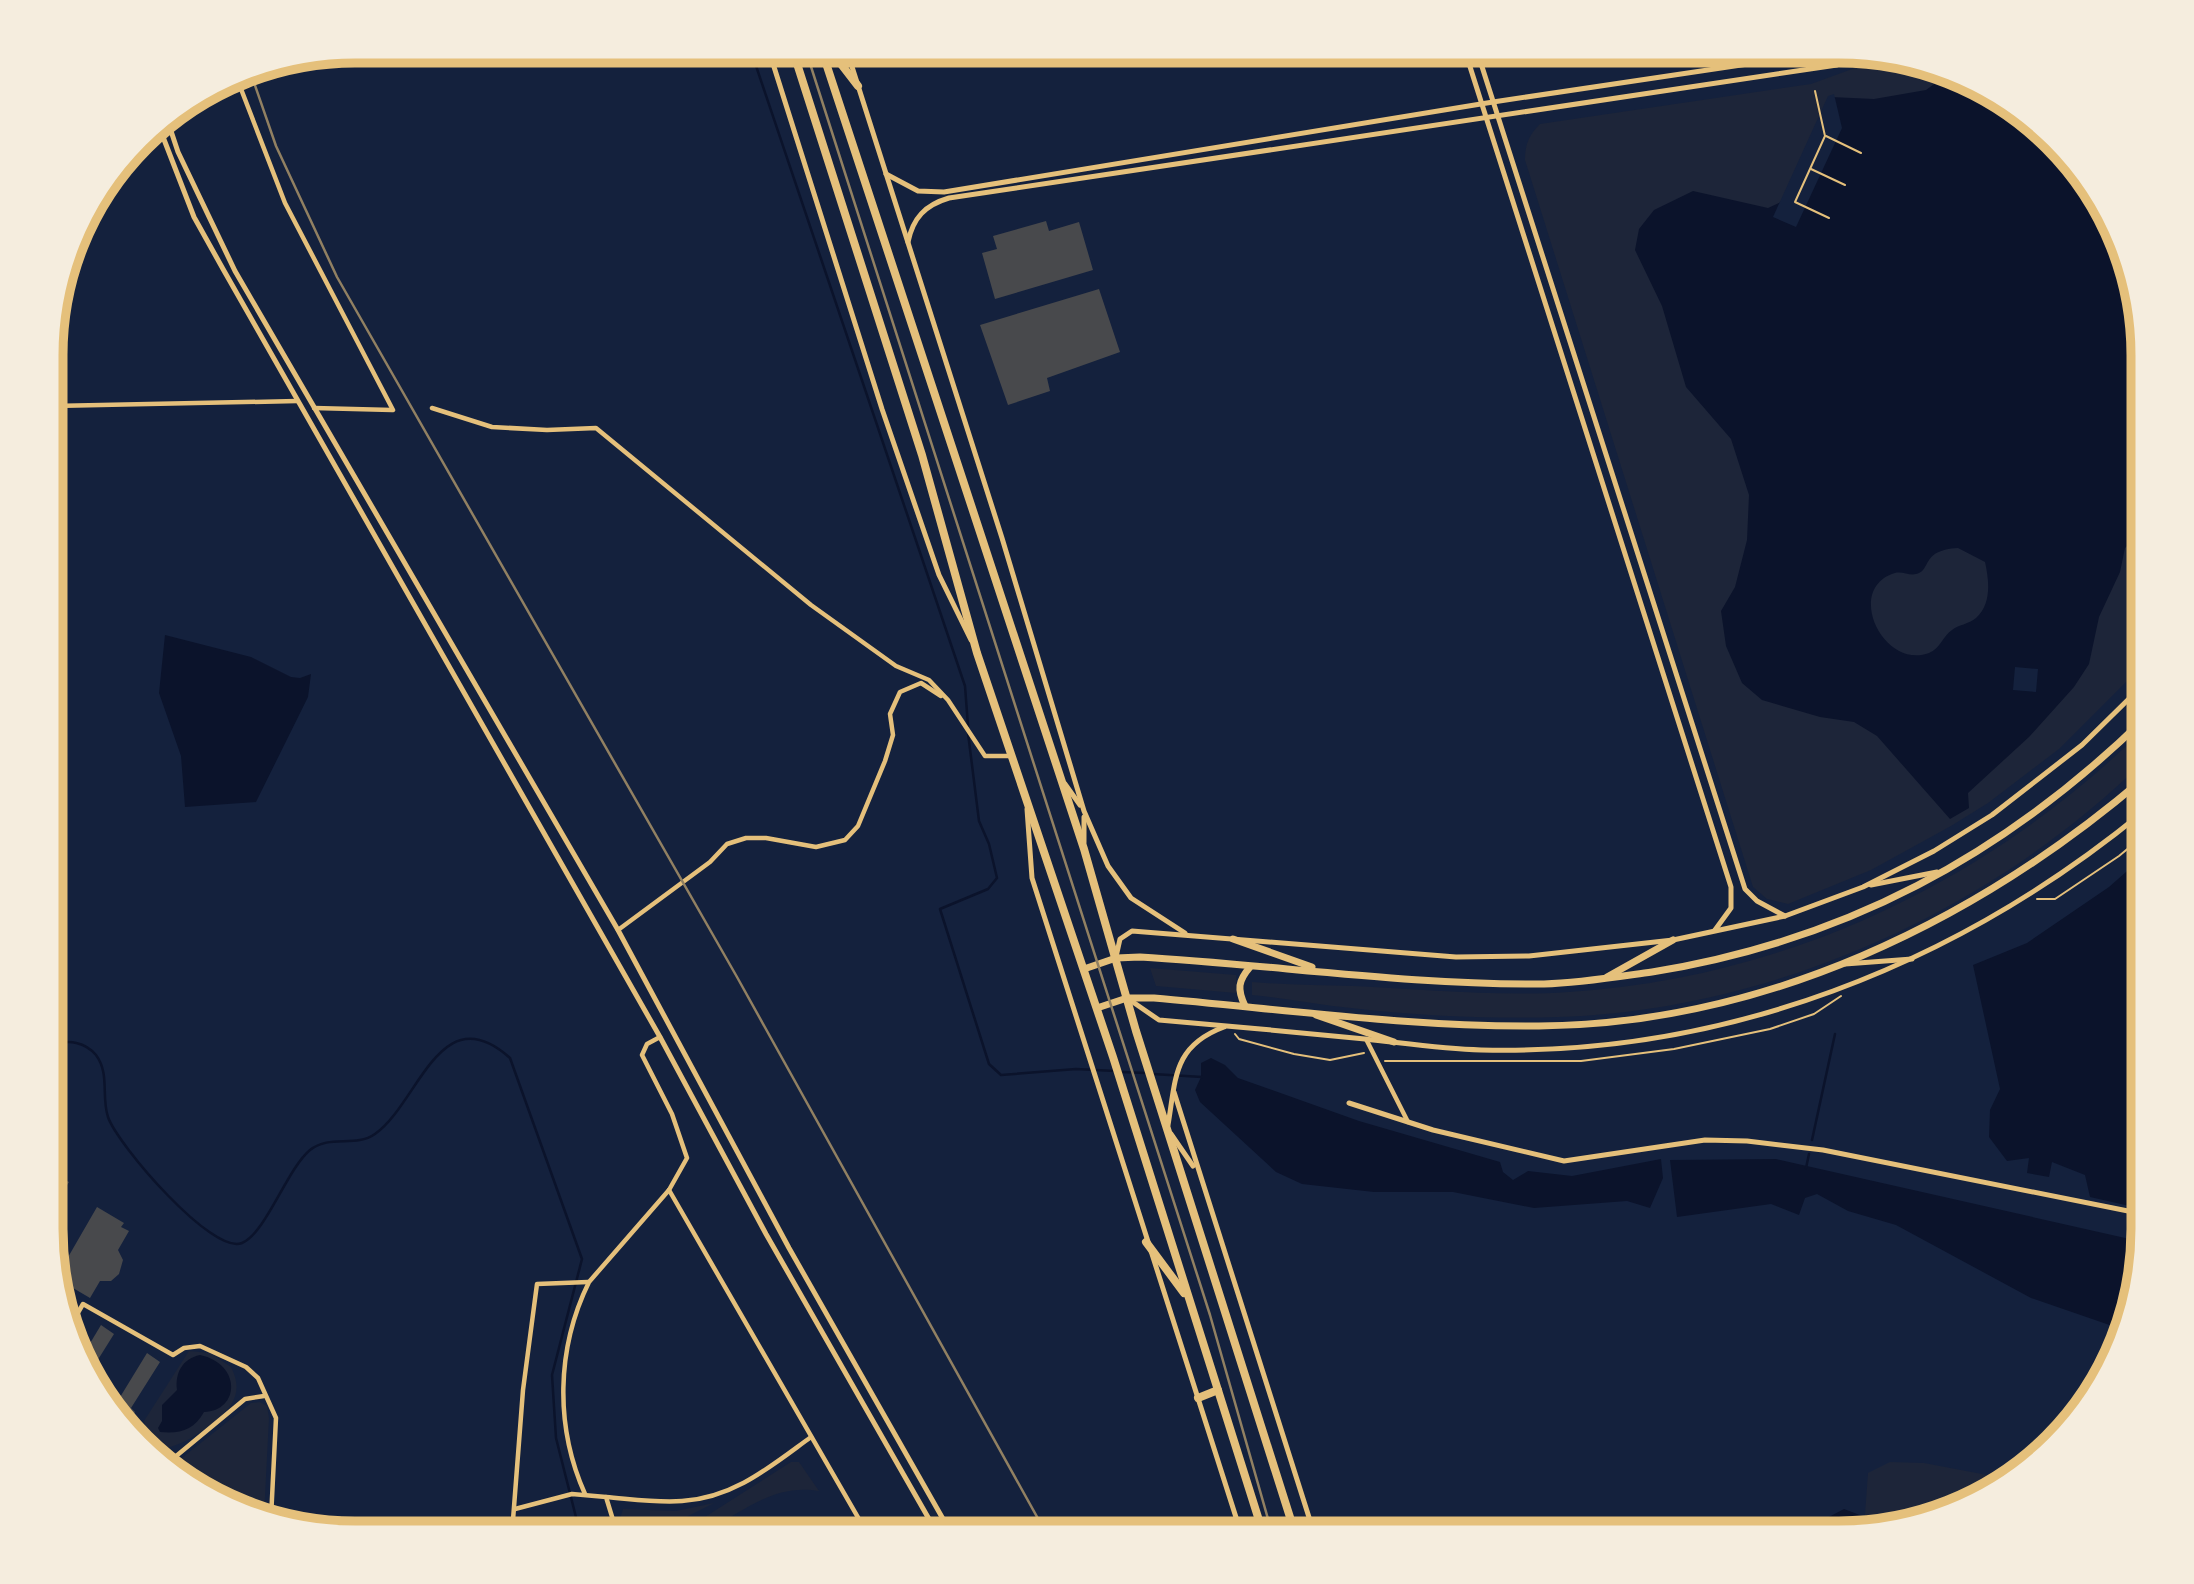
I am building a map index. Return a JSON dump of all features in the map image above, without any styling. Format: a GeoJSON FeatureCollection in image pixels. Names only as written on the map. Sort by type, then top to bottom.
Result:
{"type":"FeatureCollection","features":[{"type":"Feature","properties":{"kind":"highway"},"geometry":{"type":"LineString","coordinates":[[797,63],[922,455],[977,653],[1113,1057],[1259,1521]]}},
{"type":"Feature","properties":{"kind":"highway"},"geometry":{"type":"LineString","coordinates":[[826,63],[1084,849],[1145,1061],[1291,1521]]}},
{"type":"Feature","properties":{"kind":"highway"},"geometry":{"type":"LineString","coordinates":[[840,63],[858,86]]}},
{"type":"Feature","properties":{"kind":"highway"},"geometry":{"type":"LineString","coordinates":[[1146,1241],[1190,1300]]}},
{"type":"Feature","properties":{"kind":"highway"},"geometry":{"type":"LineString","coordinates":[[1198,1398],[1218,1390]]}},
{"type":"Feature","properties":{"kind":"main road"},"geometry":{"type":"LineString","coordinates":[[1084,969],[1116,958],[1149,957],[1481,983],[1547,984],[1602,979],[1747,953],[1874,909],[1947,870],[2046,805],[2131,731]]}},
{"type":"Feature","properties":{"kind":"main road"},"geometry":{"type":"LineString","coordinates":[[1097,1008],[1127,998],[1451,1023],[1541,1026],[1674,1012],[1845,964],[1922,929],[2001,885],[2076,834],[2131,789]]}},
{"type":"Feature","properties":{"kind":"main road"},"geometry":{"type":"LineString","coordinates":[[1233,939],[1323,971]]}},
{"type":"Feature","properties":{"kind":"main road"},"geometry":{"type":"LineString","coordinates":[[1602,979],[1673,940]]}},
{"type":"Feature","properties":{"kind":"main road"},"geometry":{"type":"LineString","coordinates":[[1245,1006],[1239,986],[1240,978],[1250,967]]}},
{"type":"Feature","properties":{"kind":"main road"},"geometry":{"type":"LineString","coordinates":[[1305,1011],[1394,1042]]}},
{"type":"Feature","properties":{"kind":"street"},"geometry":{"type":"LineString","coordinates":[[773,63],[882,409],[939,575],[977,653]]}},
{"type":"Feature","properties":{"kind":"street"},"geometry":{"type":"LineString","coordinates":[[851,63],[1084,811],[1108,866],[1131,898],[1165,923],[1188,935]]}},
{"type":"Feature","properties":{"kind":"street"},"geometry":{"type":"LineString","coordinates":[[1469,63],[1731,887],[1731,908],[1715,930]]}},
{"type":"Feature","properties":{"kind":"street"},"geometry":{"type":"LineString","coordinates":[[1481,63],[1745,889],[1757,901],[1786,916]]}},
{"type":"Feature","properties":{"kind":"street"},"geometry":{"type":"LineString","coordinates":[[886,174],[918,191],[944,191],[1493,102],[1755,63]]}},
{"type":"Feature","properties":{"kind":"street"},"geometry":{"type":"LineString","coordinates":[[908,242],[918,215],[933,202],[949,198],[1842,63]]}},
{"type":"Feature","properties":{"kind":"street"},"geometry":{"type":"LineString","coordinates":[[240,86],[285,203],[393,410],[314,408]]}},
{"type":"Feature","properties":{"kind":"street"},"geometry":{"type":"LineString","coordinates":[[170,128],[178,152],[235,271],[618,930],[789,1248],[944,1521]]}},
{"type":"Feature","properties":{"kind":"street"},"geometry":{"type":"LineString","coordinates":[[162,135],[194,217],[660,1037],[778,1254],[930,1521]]}},
{"type":"Feature","properties":{"kind":"street"},"geometry":{"type":"LineString","coordinates":[[63,406],[297,401]]}},
{"type":"Feature","properties":{"kind":"street"},"geometry":{"type":"LineString","coordinates":[[432,408],[492,427],[547,430],[596,428],[811,605],[896,666],[929,680],[948,700],[985,756],[1010,756]]}},
{"type":"Feature","properties":{"kind":"street"},"geometry":{"type":"LineString","coordinates":[[618,930],[710,862],[727,844],[746,838],[816,847],[845,840],[858,826],[885,761],[893,735],[890,714],[900,692],[921,683],[948,700]]}},
{"type":"Feature","properties":{"kind":"street"},"geometry":{"type":"LineString","coordinates":[[1116,958],[1121,939],[1132,930],[1456,957],[1530,956],[1673,940],[1786,916],[1863,887],[1934,851],[1992,815],[2081,745],[2131,697]]}},
{"type":"Feature","properties":{"kind":"street"},"geometry":{"type":"LineString","coordinates":[[1061,777],[1084,811],[1084,849]]}},
{"type":"Feature","properties":{"kind":"street"},"geometry":{"type":"LineString","coordinates":[[1027,808],[1032,878],[1237,1521]]}},
{"type":"Feature","properties":{"kind":"street"},"geometry":{"type":"LineString","coordinates":[[1127,998],[1159,1020],[1457,1048],[1535,1050],[1675,1035],[1769,1014],[1816,999],[1916,958],[2025,899],[2131,821]]}},
{"type":"Feature","properties":{"kind":"street"},"geometry":{"type":"LineString","coordinates":[[1863,887],[1947,870]]}},
{"type":"Feature","properties":{"kind":"street"},"geometry":{"type":"LineString","coordinates":[[1845,964],[1916,958]]}},
{"type":"Feature","properties":{"kind":"street"},"geometry":{"type":"LineString","coordinates":[[1198,1171],[1167,1129],[1178,1066],[1198,1039],[1227,1026]]}},
{"type":"Feature","properties":{"kind":"street"},"geometry":{"type":"LineString","coordinates":[[585,1494],[570,1461],[563,1418],[566,1357],[580,1300],[589,1282],[669,1190],[687,1158],[672,1114],[642,1055],[648,1044],[660,1037]]}},
{"type":"Feature","properties":{"kind":"street"},"geometry":{"type":"LineString","coordinates":[[1366,1039],[1409,1123]]}},
{"type":"Feature","properties":{"kind":"street"},"geometry":{"type":"LineString","coordinates":[[1174,1093],[1310,1521]]}},
{"type":"Feature","properties":{"kind":"street"},"geometry":{"type":"LineString","coordinates":[[1349,1103],[1409,1123],[1564,1161],[1705,1140],[1747,1141],[1823,1150],[2131,1212]]}},
{"type":"Feature","properties":{"kind":"street"},"geometry":{"type":"LineString","coordinates":[[669,1190],[860,1521]]}},
{"type":"Feature","properties":{"kind":"street"},"geometry":{"type":"LineString","coordinates":[[778,1254],[789,1248]]}},
{"type":"Feature","properties":{"kind":"street"},"geometry":{"type":"LineString","coordinates":[[514,1521],[523,1390],[537,1284],[589,1282]]}},
{"type":"Feature","properties":{"kind":"street"},"geometry":{"type":"LineString","coordinates":[[76,1316],[83,1304],[173,1355],[184,1348],[200,1346],[258,1378],[276,1418],[271,1509]]}},
{"type":"Feature","properties":{"kind":"street"},"geometry":{"type":"LineString","coordinates":[[173,1458],[245,1399],[264,1396]]}},
{"type":"Feature","properties":{"kind":"street"},"geometry":{"type":"LineString","coordinates":[[515,1509],[572,1494],[669,1502],[715,1496],[750,1481],[811,1437]]}},
{"type":"Feature","properties":{"kind":"street"},"geometry":{"type":"LineString","coordinates":[[606,1497],[613,1521]]}},
{"type":"Feature","properties":{"kind":"path"},"geometry":{"type":"LineString","coordinates":[[1815,92],[1825,136],[1795,202],[1829,218]]}},
{"type":"Feature","properties":{"kind":"path"},"geometry":{"type":"LineString","coordinates":[[1825,136],[1861,152]]}},
{"type":"Feature","properties":{"kind":"path"},"geometry":{"type":"LineString","coordinates":[[1810,169],[1845,185]]}},
{"type":"Feature","properties":{"kind":"path"},"geometry":{"type":"LineString","coordinates":[[2025,899],[2055,899],[2131,846]]}},
{"type":"Feature","properties":{"kind":"path"},"geometry":{"type":"LineString","coordinates":[[1227,1026],[1239,1039],[1294,1054],[1331,1060],[1372,1052]]}},
{"type":"Feature","properties":{"kind":"shaded area"},"geometry":{"type":"Polygon","coordinates":[[[1865,64],[1915,73],[1951,85],[1985,102],[2032,135],[2059,162],[2092,209],[2116,261],[2129,317],[2131,677],[2059,749],[1988,803],[1871,870],[1788,904],[1767,899],[1753,887],[1525,154],[1528,140],[1540,124],[1811,84],[1865,64]]]}},
{"type":"Feature","properties":{"kind":"shaded area"},"geometry":{"type":"Polygon","coordinates":[[[1939,80],[1985,102],[2032,135],[2059,162],[2092,209],[2116,261],[2129,317],[2131,542],[2125,548],[2120,572],[2099,617],[2089,664],[2074,687],[2029,737],[1968,793],[1969,808],[1950,819],[1877,736],[1854,722],[1820,717],[1762,700],[1742,683],[1726,646],[1721,611],[1735,587],[1747,540],[1749,495],[1731,439],[1686,387],[1662,306],[1635,250],[1639,229],[1654,210],[1693,191],[1768,208],[1783,201],[1831,97],[1874,99],[1926,90],[1939,80]],[[1958,548],[1946,550],[1932,556],[1921,572],[1895,573],[1880,581],[1872,594],[1871,609],[1876,625],[1885,639],[1897,650],[1912,655],[1929,653],[1936,649],[1952,630],[1976,618],[1985,606],[1988,584],[1985,562],[1958,548]]]}},
{"type":"Feature","properties":{"kind":"shaded area"},"geometry":{"type":"Polygon","coordinates":[[[165,635],[251,657],[291,677],[300,678],[311,674],[308,697],[256,802],[185,807],[181,756],[159,693],[165,635]]]}},
{"type":"Feature","properties":{"kind":"shaded area"},"geometry":{"type":"Polygon","coordinates":[[[2131,741],[2131,773],[2083,816],[2017,864],[1947,907],[1874,943],[1797,973],[1719,995],[1639,1010],[1558,1017],[1480,1017],[1339,1007],[1252,995],[1252,982],[1488,993],[1569,992],[1650,983],[1729,967],[1806,943],[1880,913],[1951,876],[2019,833],[2083,784],[2131,741]]]}},
{"type":"Feature","properties":{"kind":"shaded area"},"geometry":{"type":"Polygon","coordinates":[[[2131,868],[2131,1206],[2090,1197],[2085,1175],[2052,1162],[2049,1177],[2027,1173],[2029,1158],[2007,1161],[1989,1137],[1990,1110],[2000,1089],[1973,965],[2027,943],[2109,887],[2131,868]]]}},
{"type":"Feature","properties":{"kind":"shaded area"},"geometry":{"type":"Polygon","coordinates":[[[1150,968],[1236,975],[1236,993],[1156,986],[1150,968]]]}},
{"type":"Feature","properties":{"kind":"shaded area"},"geometry":{"type":"Polygon","coordinates":[[[1211,1058],[1225,1065],[1238,1078],[1359,1121],[1500,1162],[1503,1172],[1513,1180],[1528,1171],[1572,1176],[1661,1159],[1663,1178],[1650,1208],[1627,1201],[1534,1208],[1453,1192],[1374,1192],[1302,1184],[1276,1172],[1200,1102],[1195,1090],[1201,1077],[1201,1063],[1211,1058]]]}},
{"type":"Feature","properties":{"kind":"shaded area"},"geometry":{"type":"Polygon","coordinates":[[[1776,1159],[2130,1239],[2129,1267],[2116,1323],[2115,1327],[2031,1298],[1896,1225],[1848,1211],[1817,1194],[1805,1198],[1799,1215],[1771,1204],[1677,1217],[1670,1160],[1776,1159]]]}},
{"type":"Feature","properties":{"kind":"shaded area"},"geometry":{"type":"Polygon","coordinates":[[[189,1351],[210,1353],[231,1367],[236,1383],[236,1395],[222,1415],[202,1431],[180,1443],[162,1448],[146,1429],[144,1421],[189,1351]]]}},
{"type":"Feature","properties":{"kind":"shaded area"},"geometry":{"type":"Polygon","coordinates":[[[200,1355],[214,1360],[223,1368],[229,1377],[230,1396],[216,1410],[204,1412],[196,1423],[186,1430],[160,1432],[158,1428],[162,1421],[162,1405],[177,1390],[177,1378],[181,1368],[184,1363],[200,1355]]]}},
{"type":"Feature","properties":{"kind":"shaded area"},"geometry":{"type":"Polygon","coordinates":[[[260,1402],[267,1406],[269,1418],[264,1507],[226,1491],[178,1461],[251,1403],[260,1402]]]}},
{"type":"Feature","properties":{"kind":"shaded area"},"geometry":{"type":"Polygon","coordinates":[[[791,1462],[799,1462],[819,1491],[779,1493],[723,1521],[699,1521],[791,1462]]]}},
{"type":"Feature","properties":{"kind":"shaded area"},"geometry":{"type":"Polygon","coordinates":[[[1890,1462],[1924,1463],[1994,1476],[1933,1506],[1865,1520],[1868,1473],[1890,1462]]]}},
{"type":"Feature","properties":{"kind":"shaded area"},"geometry":{"type":"Polygon","coordinates":[[[714,1503],[678,1521],[619,1521],[623,1509],[676,1511],[714,1503]]]}},
{"type":"Feature","properties":{"kind":"shaded area"},"geometry":{"type":"Polygon","coordinates":[[[1844,1509],[1865,1517],[1865,1520],[1823,1520],[1844,1509]]]}},
{"type":"Feature","properties":{"kind":"pier"},"geometry":{"type":"Polygon","coordinates":[[[1834,94],[1842,128],[1796,227],[1773,217],[1828,96],[1834,94]]]}},
{"type":"Feature","properties":{"kind":"pier"},"geometry":{"type":"Polygon","coordinates":[[[2015,667],[2038,669],[2036,692],[2013,690],[2015,667]]]}},
{"type":"Feature","properties":{"kind":"building"},"geometry":{"type":"Polygon","coordinates":[[[1046,221],[1049,231],[1079,222],[1093,270],[995,299],[982,253],[997,249],[993,236],[1046,221]]]}},
{"type":"Feature","properties":{"kind":"building"},"geometry":{"type":"Polygon","coordinates":[[[1099,289],[1120,352],[1047,378],[1050,391],[1008,405],[980,325],[1099,289]]]}},
{"type":"Feature","properties":{"kind":"building"},"geometry":{"type":"Polygon","coordinates":[[[63,1179],[69,1182],[63,1191],[63,1179]]]}},
{"type":"Feature","properties":{"kind":"building"},"geometry":{"type":"Polygon","coordinates":[[[97,1207],[124,1223],[121,1227],[129,1231],[118,1250],[123,1260],[119,1274],[111,1281],[100,1281],[90,1298],[69,1286],[65,1263],[97,1207]]]}},
{"type":"Feature","properties":{"kind":"building"},"geometry":{"type":"Polygon","coordinates":[[[101,1325],[114,1334],[96,1363],[88,1347],[101,1325]]]}},
{"type":"Feature","properties":{"kind":"building"},"geometry":{"type":"Polygon","coordinates":[[[147,1353],[160,1362],[131,1408],[135,1412],[131,1418],[118,1400],[147,1353]]]}},
{"type":"Feature","properties":{"kind":"waterway"},"geometry":{"type":"LineString","coordinates":[[755,63],[965,686],[968,726]]}},
{"type":"Feature","properties":{"kind":"waterway"},"geometry":{"type":"LineString","coordinates":[[968,733],[979,821],[989,844],[997,878],[988,889],[940,909],[989,1064],[1001,1075],[1076,1069],[1115,1071]]}},
{"type":"Feature","properties":{"kind":"waterway"},"geometry":{"type":"LineString","coordinates":[[1812,1140],[1835,1034]]}},
{"type":"Feature","properties":{"kind":"waterway"},"geometry":{"type":"LineString","coordinates":[[63,1043],[87,1047],[96,1055],[103,1070],[108,1117],[115,1131],[167,1195],[210,1233],[228,1242],[242,1243],[260,1227],[293,1171],[310,1150],[326,1143],[359,1140],[375,1134],[391,1119],[433,1061],[448,1046],[466,1039],[486,1042],[510,1058],[582,1259],[552,1375],[556,1438],[577,1521]]}},
{"type":"Feature","properties":{"kind":"waterway"},"geometry":{"type":"LineString","coordinates":[[1121,1072],[1146,1073]]}},
{"type":"Feature","properties":{"kind":"waterway"},"geometry":{"type":"LineString","coordinates":[[1153,1074],[1202,1077]]}},
{"type":"Feature","properties":{"kind":"waterway"},"geometry":{"type":"LineString","coordinates":[[1806,1168],[1809,1154]]}},
{"type":"Feature","properties":{"kind":"railway"},"geometry":{"type":"LineString","coordinates":[[810,63],[1210,1315],[1269,1521]]}},
{"type":"Feature","properties":{"kind":"railway"},"geometry":{"type":"LineString","coordinates":[[253,81],[276,146],[337,277],[737,977],[1039,1521]]}}]}
